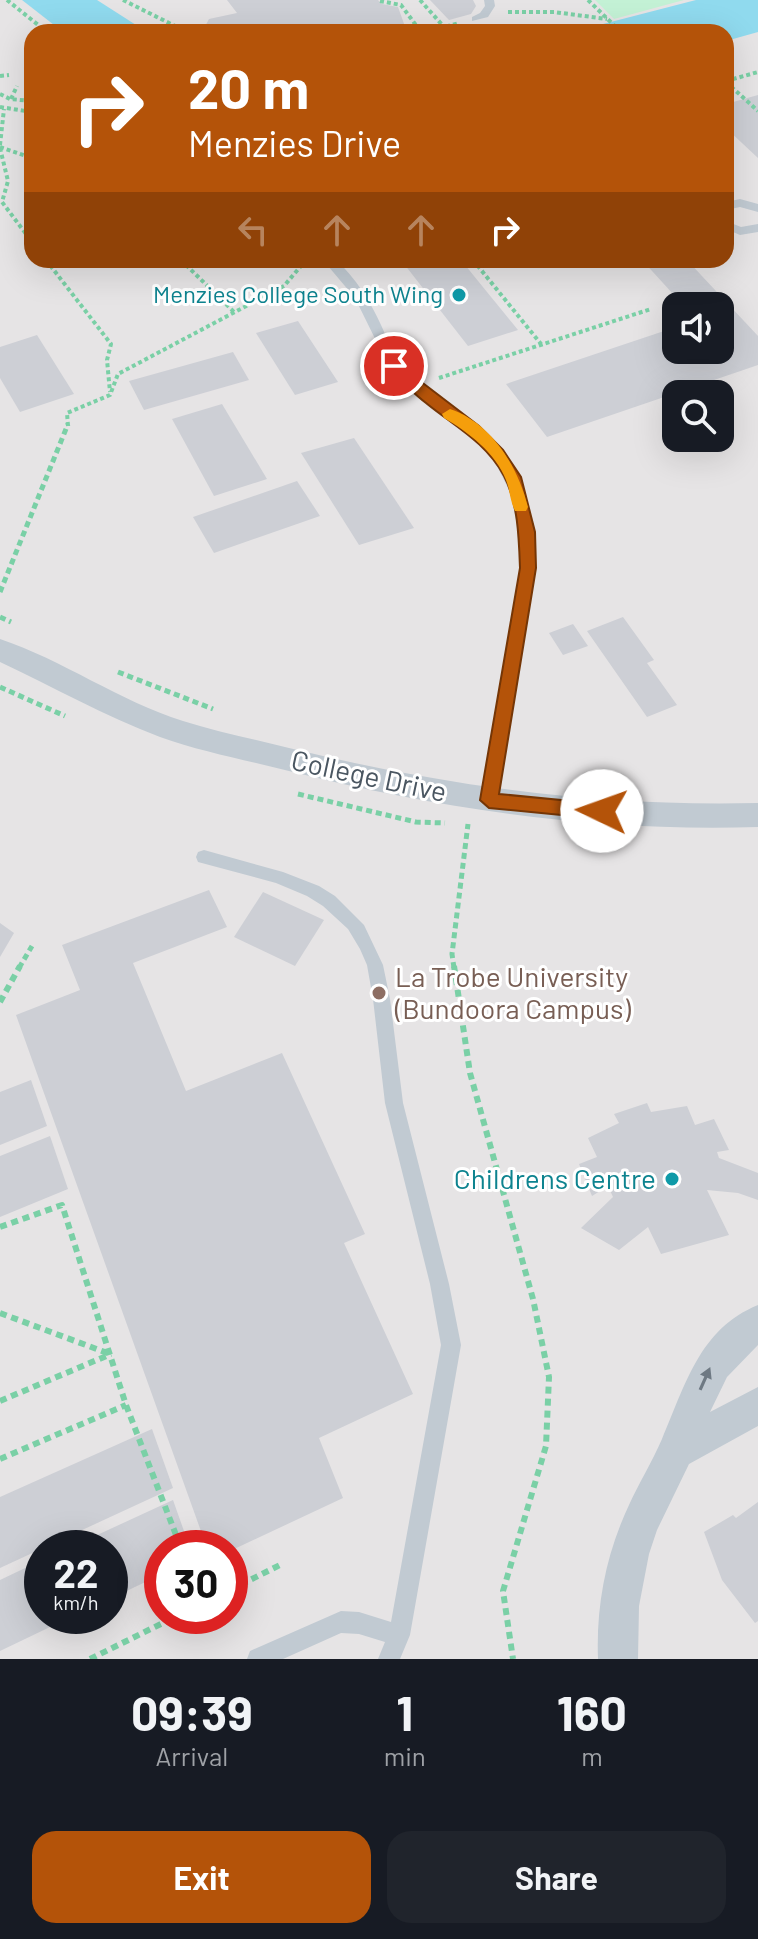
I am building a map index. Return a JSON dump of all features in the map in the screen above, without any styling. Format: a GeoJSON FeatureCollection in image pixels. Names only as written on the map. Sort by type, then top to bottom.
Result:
{"type":"FeatureCollection","features":[{"type":"Feature","properties":{"kind":"street","name":"College Drive"},"geometry":{"type":"LineString","coordinates":[[0,650],[171,729],[344,774],[489,800],[572,810],[725,817],[758,815]]}},
{"type":"Feature","properties":{"kind":"street"},"geometry":{"type":"LineString","coordinates":[[618,1659],[619,1595],[625,1565],[641,1522],[676,1451],[708,1370],[733,1341],[758,1323]]}},
{"type":"Feature","properties":{"kind":"street"},"geometry":{"type":"LineString","coordinates":[[676,1451],[758,1406]]}},
{"type":"Feature","properties":{"kind":"lane"},"geometry":{"type":"LineString","coordinates":[[476,19],[484,15],[490,6],[489,0]]}},
{"type":"Feature","properties":{"kind":"lane"},"geometry":{"type":"LineString","coordinates":[[734,204],[758,208]]}},
{"type":"Feature","properties":{"kind":"lane"},"geometry":{"type":"LineString","coordinates":[[734,228],[740,231],[758,228]]}},
{"type":"Feature","properties":{"kind":"lane"},"geometry":{"type":"LineString","coordinates":[[337,268],[352,282],[394,366],[414,386],[474,429],[513,477],[527,532],[528,568],[489,800]]}},
{"type":"Feature","properties":{"kind":"lane"},"geometry":{"type":"LineString","coordinates":[[204,857],[295,883],[317,895],[341,911],[356,927],[375,964],[393,1101],[444,1299],[451,1345],[399,1635],[389,1659]]}},
{"type":"Feature","properties":{"kind":"lane"},"geometry":{"type":"LineString","coordinates":[[258,1659],[341,1622],[359,1623],[399,1635]]}},
{"type":"Feature","properties":{"kind":"path"},"geometry":{"type":"LineString","coordinates":[[7,0],[37,24]]}},
{"type":"Feature","properties":{"kind":"path"},"geometry":{"type":"LineString","coordinates":[[123,0],[172,24]]}},
{"type":"Feature","properties":{"kind":"path"},"geometry":{"type":"LineString","coordinates":[[420,0],[441,24]]}},
{"type":"Feature","properties":{"kind":"path"},"geometry":{"type":"LineString","coordinates":[[588,0],[612,24]]}},
{"type":"Feature","properties":{"kind":"path"},"geometry":{"type":"LineString","coordinates":[[380,1],[401,5],[417,24]]}},
{"type":"Feature","properties":{"kind":"path"},"geometry":{"type":"LineString","coordinates":[[456,24],[508,12],[554,12],[607,19]]}},
{"type":"Feature","properties":{"kind":"path"},"geometry":{"type":"LineString","coordinates":[[734,80],[758,72]]}},
{"type":"Feature","properties":{"kind":"path"},"geometry":{"type":"LineString","coordinates":[[0,76],[9,75]]}},
{"type":"Feature","properties":{"kind":"path"},"geometry":{"type":"LineString","coordinates":[[11,99],[17,86]]}},
{"type":"Feature","properties":{"kind":"path"},"geometry":{"type":"LineString","coordinates":[[734,89],[758,111]]}},
{"type":"Feature","properties":{"kind":"path"},"geometry":{"type":"LineString","coordinates":[[0,94],[22,101],[19,111]]}},
{"type":"Feature","properties":{"kind":"path"},"geometry":{"type":"LineString","coordinates":[[24,111],[2,108],[0,146],[8,181],[2,202],[24,231]]}},
{"type":"Feature","properties":{"kind":"path"},"geometry":{"type":"LineString","coordinates":[[0,146],[24,155]]}},
{"type":"Feature","properties":{"kind":"path"},"geometry":{"type":"LineString","coordinates":[[52,268],[111,344],[107,360],[110,395]]}},
{"type":"Feature","properties":{"kind":"path"},"geometry":{"type":"LineString","coordinates":[[189,268],[234,312]]}},
{"type":"Feature","properties":{"kind":"path"},"geometry":{"type":"LineString","coordinates":[[0,592],[68,426],[67,413],[110,395],[118,374],[284,286],[299,268]]}},
{"type":"Feature","properties":{"kind":"path"},"geometry":{"type":"LineString","coordinates":[[479,268],[541,344]]}},
{"type":"Feature","properties":{"kind":"path"},"geometry":{"type":"LineString","coordinates":[[414,386],[651,309]]}},
{"type":"Feature","properties":{"kind":"path"},"geometry":{"type":"LineString","coordinates":[[0,617],[13,623]]}},
{"type":"Feature","properties":{"kind":"path"},"geometry":{"type":"LineString","coordinates":[[117,672],[218,711]]}},
{"type":"Feature","properties":{"kind":"path"},"geometry":{"type":"LineString","coordinates":[[489,800],[469,818],[452,954],[470,1073],[533,1299],[549,1377],[546,1446],[503,1591],[513,1659]]}},
{"type":"Feature","properties":{"kind":"path"},"geometry":{"type":"LineString","coordinates":[[0,1002],[32,946]]}},
{"type":"Feature","properties":{"kind":"path"},"geometry":{"type":"LineString","coordinates":[[0,1227],[62,1205],[126,1405],[174,1530]]}},
{"type":"Feature","properties":{"kind":"path"},"geometry":{"type":"LineString","coordinates":[[0,1313],[111,1354]]}},
{"type":"Feature","properties":{"kind":"path"},"geometry":{"type":"LineString","coordinates":[[0,1401],[111,1354]]}},
{"type":"Feature","properties":{"kind":"path"},"geometry":{"type":"LineString","coordinates":[[0,1459],[126,1405]]}},
{"type":"Feature","properties":{"kind":"path"},"geometry":{"type":"LineString","coordinates":[[248,1581],[282,1564]]}},
{"type":"Feature","properties":{"kind":"path"},"geometry":{"type":"LineString","coordinates":[[90,1659],[144,1632]]}},
{"type":"Feature","properties":{"kind":"shaded area","name":"La Trobe University (Bundoora Campus)"},"geometry":{"type":"Polygon","coordinates":[[[0,0],[758,0],[758,1659],[0,1659],[0,0]]]}},
{"type":"Feature","properties":{"kind":"green space"},"geometry":{"type":"Polygon","coordinates":[[[595,0],[684,0],[614,19],[595,0]]]}},
{"type":"Feature","properties":{"kind":"water"},"geometry":{"type":"Polygon","coordinates":[[[22,0],[97,0],[134,24],[53,24],[22,0]]]}},
{"type":"Feature","properties":{"kind":"water"},"geometry":{"type":"Polygon","coordinates":[[[696,0],[758,0],[758,32],[734,39],[734,24],[603,24],[696,0]]]}},
{"type":"Feature","properties":{"kind":"building"},"geometry":{"type":"Polygon","coordinates":[[[227,0],[378,0],[382,4],[398,7],[404,24],[206,24],[209,19],[237,13],[227,0]]]}},
{"type":"Feature","properties":{"kind":"building"},"geometry":{"type":"Polygon","coordinates":[[[430,0],[473,0],[476,6],[471,14],[449,20],[430,0]]]}},
{"type":"Feature","properties":{"kind":"building"},"geometry":{"type":"Polygon","coordinates":[[[758,95],[758,158],[734,136],[734,102],[758,95]]]}},
{"type":"Feature","properties":{"kind":"building","name":"Menzies College South Wing"},"geometry":{"type":"Polygon","coordinates":[[[407,268],[468,268],[518,330],[468,346],[407,268]]]}},
{"type":"Feature","properties":{"kind":"building"},"geometry":{"type":"Polygon","coordinates":[[[649,268],[694,268],[717,292],[671,292],[649,268]]]}},
{"type":"Feature","properties":{"kind":"building"},"geometry":{"type":"Polygon","coordinates":[[[734,310],[758,336],[758,365],[714,380],[662,380],[662,398],[547,437],[506,384],[662,332],[662,364],[734,364],[734,310]]]}},
{"type":"Feature","properties":{"kind":"building"},"geometry":{"type":"Polygon","coordinates":[[[298,321],[338,382],[295,395],[256,333],[298,321]]]}},
{"type":"Feature","properties":{"kind":"building"},"geometry":{"type":"Polygon","coordinates":[[[37,335],[74,394],[20,412],[0,378],[0,347],[37,335]]]}},
{"type":"Feature","properties":{"kind":"building"},"geometry":{"type":"Polygon","coordinates":[[[233,352],[249,380],[144,410],[129,381],[233,352]]]}},
{"type":"Feature","properties":{"kind":"building"},"geometry":{"type":"Polygon","coordinates":[[[222,404],[267,479],[214,496],[172,419],[222,404]]]}},
{"type":"Feature","properties":{"kind":"building"},"geometry":{"type":"Polygon","coordinates":[[[354,438],[414,528],[359,545],[301,453],[354,438]]]}},
{"type":"Feature","properties":{"kind":"building"},"geometry":{"type":"Polygon","coordinates":[[[297,481],[320,516],[214,553],[193,517],[297,481]]]}},
{"type":"Feature","properties":{"kind":"building"},"geometry":{"type":"Polygon","coordinates":[[[623,617],[654,660],[647,663],[677,705],[647,717],[587,631],[623,617]]]}},
{"type":"Feature","properties":{"kind":"building"},"geometry":{"type":"Polygon","coordinates":[[[573,624],[588,646],[563,655],[549,633],[573,624]]]}},
{"type":"Feature","properties":{"kind":"building"},"geometry":{"type":"Polygon","coordinates":[[[209,890],[227,927],[133,963],[186,1091],[282,1053],[365,1234],[344,1243],[413,1394],[319,1438],[343,1498],[248,1543],[248,1530],[201,1530],[16,1015],[80,990],[62,945],[209,890]]]}},
{"type":"Feature","properties":{"kind":"building"},"geometry":{"type":"Polygon","coordinates":[[[263,892],[324,920],[295,966],[234,937],[263,892]]]}},
{"type":"Feature","properties":{"kind":"building"},"geometry":{"type":"Polygon","coordinates":[[[0,923],[14,933],[0,957],[0,923]]]}},
{"type":"Feature","properties":{"kind":"building"},"geometry":{"type":"Polygon","coordinates":[[[31,1080],[47,1126],[0,1145],[0,1092],[31,1080]]]}},
{"type":"Feature","properties":{"kind":"building","name":"Childrens Centre"},"geometry":{"type":"Polygon","coordinates":[[[647,1103],[651,1112],[687,1106],[695,1125],[714,1119],[729,1150],[717,1152],[719,1158],[758,1173],[758,1200],[738,1193],[707,1190],[729,1235],[661,1254],[648,1227],[619,1250],[581,1228],[613,1197],[608,1186],[592,1196],[579,1164],[597,1157],[588,1138],[619,1123],[614,1114],[647,1103]]]}},
{"type":"Feature","properties":{"kind":"building"},"geometry":{"type":"Polygon","coordinates":[[[50,1136],[68,1189],[0,1217],[0,1156],[50,1136]]]}},
{"type":"Feature","properties":{"kind":"building"},"geometry":{"type":"Polygon","coordinates":[[[152,1429],[173,1488],[82,1530],[24,1530],[24,1557],[0,1568],[0,1497],[152,1429]]]}},
{"type":"Feature","properties":{"kind":"building"},"geometry":{"type":"Polygon","coordinates":[[[173,1500],[184,1530],[144,1530],[144,1583],[128,1590],[128,1530],[108,1530],[173,1500]]]}},
{"type":"Feature","properties":{"kind":"building"},"geometry":{"type":"Polygon","coordinates":[[[758,1502],[758,1621],[755,1623],[722,1580],[704,1532],[733,1515],[736,1518],[758,1502]]]}},
{"type":"Feature","properties":{"kind":"building"},"geometry":{"type":"Polygon","coordinates":[[[24,1569],[24,1634],[35,1634],[0,1651],[0,1580],[24,1569]]]}},
{"type":"Feature","properties":{"kind":"slow traffic"},"geometry":{"type":"LineString","coordinates":[[450,414],[474,429],[497,454],[513,477],[520,507]]}},
{"type":"Feature","properties":{"kind":"place","name":"Menzies College South Wing"},"geometry":{"type":"Point","coordinates":[459,295]}},
{"type":"Feature","properties":{"kind":"place","name":"La Trobe University (Bundoora Campus)"},"geometry":{"type":"Point","coordinates":[379,993]}},
{"type":"Feature","properties":{"kind":"place","name":"Childrens Centre"},"geometry":{"type":"Point","coordinates":[672,1179]}},
{"type":"Feature","properties":{"kind":"route"},"geometry":{"type":"LineString","coordinates":[[394,366],[449,414],[474,429],[497,454],[513,477],[527,532],[528,568],[489,800],[602,811]]}}]}
